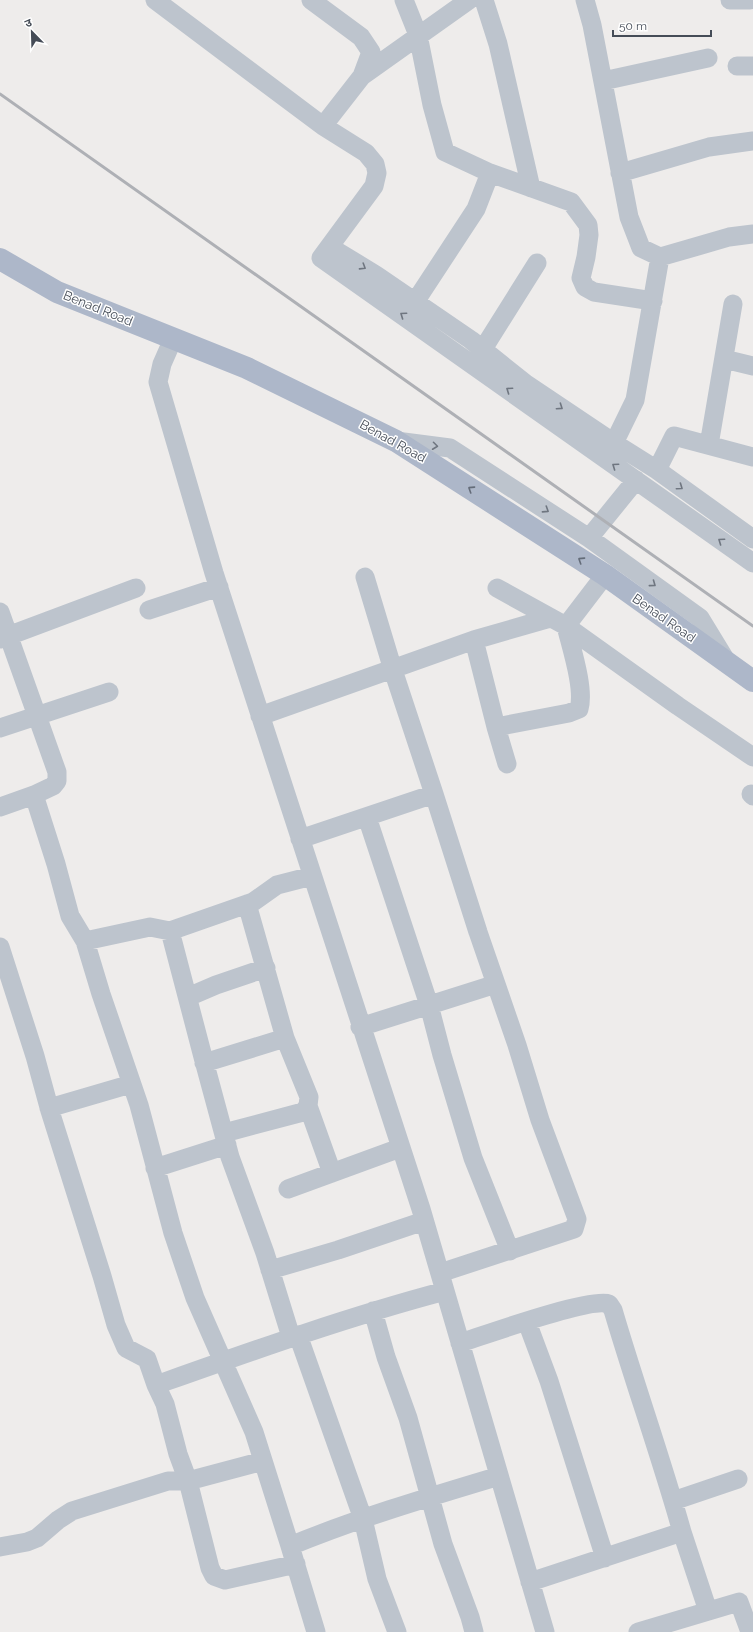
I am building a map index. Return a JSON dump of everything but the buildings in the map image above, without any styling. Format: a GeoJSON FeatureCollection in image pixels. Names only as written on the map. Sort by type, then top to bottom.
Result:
{"type":"FeatureCollection","features":[{"type":"Feature","properties":{"kind":"main road","name":"Benad Road"},"geometry":{"type":"LineString","coordinates":[[0,259],[57,292],[247,368],[396,441],[605,576],[753,681]]}},
{"type":"Feature","properties":{"kind":"street"},"geometry":{"type":"LineString","coordinates":[[155,0],[322,126],[366,154],[376,164],[377,173],[374,186],[321,258],[753,563]]}},
{"type":"Feature","properties":{"kind":"street"},"geometry":{"type":"LineString","coordinates":[[311,0],[361,37],[371,52],[362,76]]}},
{"type":"Feature","properties":{"kind":"street"},"geometry":{"type":"LineString","coordinates":[[404,0],[418,35],[432,105],[445,152],[490,173],[570,202],[588,226],[589,235],[581,278],[586,287],[594,292],[652,301]]}},
{"type":"Feature","properties":{"kind":"street"},"geometry":{"type":"LineString","coordinates":[[322,126],[362,76],[469,0]]}},
{"type":"Feature","properties":{"kind":"street"},"geometry":{"type":"LineString","coordinates":[[484,0],[498,44],[531,188]]}},
{"type":"Feature","properties":{"kind":"street"},"geometry":{"type":"LineString","coordinates":[[586,0],[629,217],[641,248],[660,257],[729,237],[753,234]]}},
{"type":"Feature","properties":{"kind":"street"},"geometry":{"type":"LineString","coordinates":[[730,0],[750,0]]}},
{"type":"Feature","properties":{"kind":"street"},"geometry":{"type":"LineString","coordinates":[[603,81],[708,58]]}},
{"type":"Feature","properties":{"kind":"street"},"geometry":{"type":"LineString","coordinates":[[620,173],[709,147],[753,141]]}},
{"type":"Feature","properties":{"kind":"street"},"geometry":{"type":"LineString","coordinates":[[415,302],[476,209],[490,173]]}},
{"type":"Feature","properties":{"kind":"street"},"geometry":{"type":"LineString","coordinates":[[330,247],[376,275],[483,349],[526,384],[657,470],[753,539]]}},
{"type":"Feature","properties":{"kind":"street"},"geometry":{"type":"LineString","coordinates":[[614,443],[635,400],[660,257]]}},
{"type":"Feature","properties":{"kind":"street"},"geometry":{"type":"LineString","coordinates":[[483,349],[537,263]]}},
{"type":"Feature","properties":{"kind":"street"},"geometry":{"type":"LineString","coordinates":[[709,446],[733,304]]}},
{"type":"Feature","properties":{"kind":"street"},"geometry":{"type":"LineString","coordinates":[[173,339],[162,364],[158,382],[219,588],[424,1221],[545,1632]]}},
{"type":"Feature","properties":{"kind":"street"},"geometry":{"type":"LineString","coordinates":[[724,359],[753,366]]}},
{"type":"Feature","properties":{"kind":"street"},"geometry":{"type":"LineString","coordinates":[[657,470],[674,436],[753,457]]}},
{"type":"Feature","properties":{"kind":"street"},"geometry":{"type":"LineString","coordinates":[[396,441],[450,448],[589,538],[700,618],[727,663]]}},
{"type":"Feature","properties":{"kind":"street"},"geometry":{"type":"LineString","coordinates":[[589,538],[636,480]]}},
{"type":"Feature","properties":{"kind":"street"},"geometry":{"type":"LineString","coordinates":[[260,716],[474,640],[558,622],[605,576]]}},
{"type":"Feature","properties":{"kind":"street"},"geometry":{"type":"LineString","coordinates":[[156,1385],[295,1336],[373,1311],[510,1251],[574,1229],[577,1219],[540,1120],[364,577]]}},
{"type":"Feature","properties":{"kind":"street"},"geometry":{"type":"LineString","coordinates":[[4,637],[136,588]]}},
{"type":"Feature","properties":{"kind":"street"},"geometry":{"type":"LineString","coordinates":[[149,610],[219,588]]}},
{"type":"Feature","properties":{"kind":"street"},"geometry":{"type":"LineString","coordinates":[[497,588],[558,622],[753,757]]}},
{"type":"Feature","properties":{"kind":"street"},"geometry":{"type":"LineString","coordinates":[[0,612],[4,637],[37,715],[58,772],[57,781],[53,786],[34,795],[0,807]]}},
{"type":"Feature","properties":{"kind":"street"},"geometry":{"type":"LineString","coordinates":[[496,727],[569,713],[579,709],[581,701],[580,687],[558,622]]}},
{"type":"Feature","properties":{"kind":"street"},"geometry":{"type":"LineString","coordinates":[[474,640],[507,764]]}},
{"type":"Feature","properties":{"kind":"street"},"geometry":{"type":"LineString","coordinates":[[0,728],[109,692]]}},
{"type":"Feature","properties":{"kind":"street"},"geometry":{"type":"LineString","coordinates":[[300,839],[434,794]]}},
{"type":"Feature","properties":{"kind":"street"},"geometry":{"type":"LineString","coordinates":[[34,795],[56,864],[70,916],[85,941],[131,1084],[173,1233],[195,1298],[254,1432],[316,1632]]}},
{"type":"Feature","properties":{"kind":"street"},"geometry":{"type":"LineString","coordinates":[[367,817],[430,1005],[442,1055],[473,1158],[510,1251]]}},
{"type":"Feature","properties":{"kind":"street"},"geometry":{"type":"LineString","coordinates":[[85,941],[150,927],[170,931],[253,902],[277,885],[312,876]]}},
{"type":"Feature","properties":{"kind":"street"},"geometry":{"type":"LineString","coordinates":[[247,904],[285,1038],[309,1097],[308,1106],[332,1173]]}},
{"type":"Feature","properties":{"kind":"street"},"geometry":{"type":"LineString","coordinates":[[170,931],[225,1139],[270,1270],[363,1519],[377,1579],[397,1632]]}},
{"type":"Feature","properties":{"kind":"street"},"geometry":{"type":"LineString","coordinates":[[0,947],[35,1056],[48,1108],[102,1276],[116,1325],[126,1348],[147,1359],[156,1385],[165,1404],[178,1454],[188,1481],[210,1568],[214,1576],[225,1580],[293,1555],[330,1530],[429,1497],[499,1476]]}},
{"type":"Feature","properties":{"kind":"street"},"geometry":{"type":"LineString","coordinates":[[188,997],[216,985],[266,968]]}},
{"type":"Feature","properties":{"kind":"street"},"geometry":{"type":"LineString","coordinates":[[360,1027],[496,984]]}},
{"type":"Feature","properties":{"kind":"street"},"geometry":{"type":"LineString","coordinates":[[204,1063],[285,1038]]}},
{"type":"Feature","properties":{"kind":"street"},"geometry":{"type":"LineString","coordinates":[[48,1108],[131,1084]]}},
{"type":"Feature","properties":{"kind":"street"},"geometry":{"type":"LineString","coordinates":[[155,1168],[225,1139],[303,1112],[308,1106]]}},
{"type":"Feature","properties":{"kind":"street"},"geometry":{"type":"LineString","coordinates":[[288,1189],[400,1148]]}},
{"type":"Feature","properties":{"kind":"street"},"geometry":{"type":"LineString","coordinates":[[270,1270],[338,1250],[424,1221]]}},
{"type":"Feature","properties":{"kind":"street"},"geometry":{"type":"LineString","coordinates":[[460,1343],[556,1312],[593,1303],[604,1302],[609,1304],[613,1310],[636,1387],[663,1464],[682,1532],[708,1611]]}},
{"type":"Feature","properties":{"kind":"street"},"geometry":{"type":"LineString","coordinates":[[373,1311],[386,1357],[408,1418],[443,1544],[470,1617],[474,1632]]}},
{"type":"Feature","properties":{"kind":"street"},"geometry":{"type":"LineString","coordinates":[[527,1322],[549,1381],[605,1558]]}},
{"type":"Feature","properties":{"kind":"street"},"geometry":{"type":"LineString","coordinates":[[0,1547],[27,1542],[38,1538],[58,1520],[72,1511],[168,1481],[188,1481],[264,1461]]}},
{"type":"Feature","properties":{"kind":"street"},"geometry":{"type":"LineString","coordinates":[[674,1501],[738,1479]]}},
{"type":"Feature","properties":{"kind":"street"},"geometry":{"type":"LineString","coordinates":[[530,1582],[682,1532]]}},
{"type":"Feature","properties":{"kind":"street"},"geometry":{"type":"LineString","coordinates":[[638,1632],[664,1628],[708,1611],[746,1601],[750,1632]]}},
{"type":"Feature","properties":{"kind":"railway"},"geometry":{"type":"LineString","coordinates":[[0,94],[753,626]]}}]}
